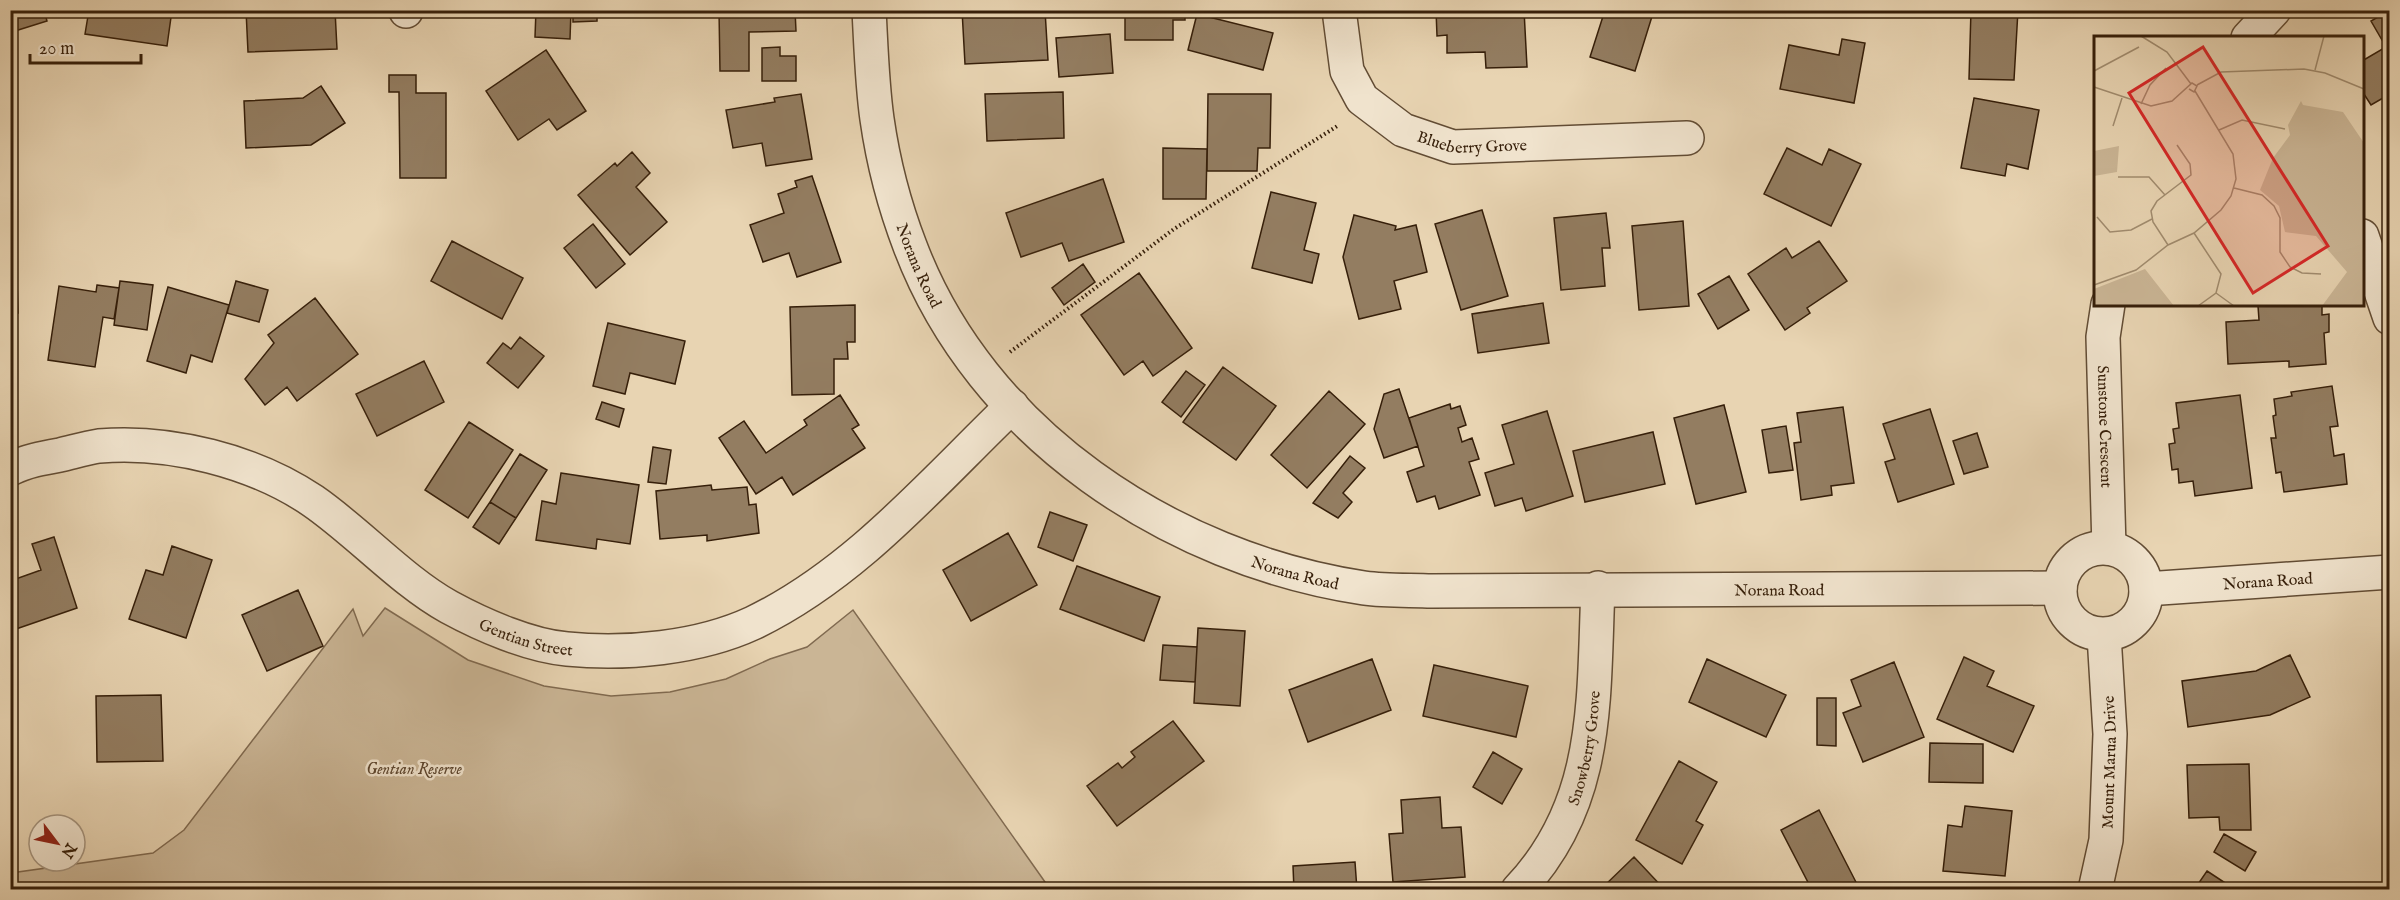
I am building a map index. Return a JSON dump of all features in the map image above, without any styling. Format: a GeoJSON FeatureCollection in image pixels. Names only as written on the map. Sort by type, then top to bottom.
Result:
{"type":"FeatureCollection","features":[{"type":"Feature","properties":{"kind":"street","name":"Norana Road"},"geometry":{"type":"LineString","coordinates":[[869,10],[877,119],[888,171],[909,245],[923,278],[956,335],[1012,406],[1077,467],[1176,530],[1219,549],[1270,566],[1366,589],[1432,591],[1598,588],[2060,588]]}},
{"type":"Feature","properties":{"kind":"street","name":"Blueberry Grove"},"geometry":{"type":"LineString","coordinates":[[1339,10],[1347,71],[1362,99],[1403,130],[1453,147],[1687,138]]}},
{"type":"Feature","properties":{"kind":"street"},"geometry":{"type":"LineString","coordinates":[[2250,36],[2274,10]]}},
{"type":"Feature","properties":{"kind":"street"},"geometry":{"type":"LineString","coordinates":[[2364,242],[2390,318]]}},
{"type":"Feature","properties":{"kind":"street","name":"Sunstone Crescent"},"geometry":{"type":"LineString","coordinates":[[2109,306],[2103,337],[2109,548]]}},
{"type":"Feature","properties":{"kind":"street","name":"Gentian Street"},"geometry":{"type":"LineString","coordinates":[[10,469],[23,462],[99,446],[163,448],[208,456],[280,482],[312,501],[447,606],[506,633],[566,649],[633,649],[700,641],[752,623],[797,598],[872,541],[1012,406]]}},
{"type":"Feature","properties":{"kind":"street"},"geometry":{"type":"LineString","coordinates":[[2096,548],[2109,548],[2124,553],[2135,562],[2143,574],[2146,589],[2145,602],[2139,615],[2118,632],[2104,635],[2090,633],[2072,621],[2061,603],[2060,588],[2063,574],[2082,553],[2096,548]]}},
{"type":"Feature","properties":{"kind":"street","name":"Norana Road"},"geometry":{"type":"LineString","coordinates":[[2146,589],[2390,572]]}},
{"type":"Feature","properties":{"kind":"street","name":"Snowberry Grove"},"geometry":{"type":"LineString","coordinates":[[1518,890],[1530,877],[1558,834],[1577,792],[1588,754],[1598,588]]}},
{"type":"Feature","properties":{"kind":"street","name":"Mount Marua Drive"},"geometry":{"type":"LineString","coordinates":[[2095,890],[2106,840],[2110,734],[2104,635]]}},
{"type":"Feature","properties":{"kind":"path"},"geometry":{"type":"LineString","coordinates":[[983,372],[1174,229],[1370,106]]}},
{"type":"Feature","properties":{"kind":"green space","name":"Gentian Reserve"},"geometry":{"type":"Polygon","coordinates":[[[385,608],[468,660],[544,686],[611,696],[670,692],[726,679],[770,659],[807,647],[853,610],[1050,889],[11,889],[11,873],[27,871],[27,873],[87,873],[87,862],[153,853],[184,830],[353,609],[363,636],[385,608]]]}},
{"type":"Feature","properties":{"kind":"building"},"geometry":{"type":"Polygon","coordinates":[[[10,10],[44,10],[47,21],[15,31],[10,10]]]}},
{"type":"Feature","properties":{"kind":"building"},"geometry":{"type":"Polygon","coordinates":[[[89,10],[172,10],[167,46],[85,34],[89,10]]]}},
{"type":"Feature","properties":{"kind":"building"},"geometry":{"type":"Polygon","coordinates":[[[246,10],[335,10],[337,49],[248,52],[246,10]]]}},
{"type":"Feature","properties":{"kind":"building"},"geometry":{"type":"Polygon","coordinates":[[[536,10],[571,10],[570,39],[535,37],[536,10]]]}},
{"type":"Feature","properties":{"kind":"building"},"geometry":{"type":"Polygon","coordinates":[[[573,10],[597,10],[597,21],[573,22],[573,10]]]}},
{"type":"Feature","properties":{"kind":"building"},"geometry":{"type":"Polygon","coordinates":[[[719,10],[795,10],[796,31],[749,32],[749,71],[720,71],[719,10]]]}},
{"type":"Feature","properties":{"kind":"building"},"geometry":{"type":"Polygon","coordinates":[[[962,10],[1045,10],[1048,60],[965,64],[962,10]]]}},
{"type":"Feature","properties":{"kind":"building"},"geometry":{"type":"Polygon","coordinates":[[[1125,10],[1185,10],[1185,20],[1173,20],[1173,40],[1125,40],[1125,10]]]}},
{"type":"Feature","properties":{"kind":"building"},"geometry":{"type":"Polygon","coordinates":[[[1436,10],[1524,10],[1527,67],[1486,68],[1485,52],[1447,53],[1447,35],[1437,36],[1436,10]]]}},
{"type":"Feature","properties":{"kind":"building"},"geometry":{"type":"Polygon","coordinates":[[[1605,10],[1654,10],[1635,71],[1590,57],[1605,10]]]}},
{"type":"Feature","properties":{"kind":"building"},"geometry":{"type":"Polygon","coordinates":[[[1971,10],[2018,10],[2014,80],[1969,79],[1971,10]]]}},
{"type":"Feature","properties":{"kind":"building"},"geometry":{"type":"Polygon","coordinates":[[[2390,10],[2390,94],[2371,105],[2364,94],[2364,60],[2386,47],[2371,21],[2390,10]]]}},
{"type":"Feature","properties":{"kind":"building"},"geometry":{"type":"Polygon","coordinates":[[[1197,14],[1273,33],[1263,70],[1188,50],[1197,14]]]}},
{"type":"Feature","properties":{"kind":"building"},"geometry":{"type":"Polygon","coordinates":[[[1110,34],[1113,73],[1059,77],[1056,38],[1110,34]]]}},
{"type":"Feature","properties":{"kind":"building"},"geometry":{"type":"Polygon","coordinates":[[[1842,39],[1865,43],[1854,103],[1780,89],[1789,45],[1839,55],[1842,39]]]}},
{"type":"Feature","properties":{"kind":"building"},"geometry":{"type":"Polygon","coordinates":[[[780,47],[780,56],[796,56],[796,81],[762,81],[762,48],[780,47]]]}},
{"type":"Feature","properties":{"kind":"building"},"geometry":{"type":"Polygon","coordinates":[[[546,50],[586,111],[557,130],[549,119],[518,140],[486,91],[546,50]]]}},
{"type":"Feature","properties":{"kind":"building"},"geometry":{"type":"Polygon","coordinates":[[[389,75],[416,75],[416,93],[446,93],[446,178],[400,178],[399,92],[389,92],[389,75]]]}},
{"type":"Feature","properties":{"kind":"building"},"geometry":{"type":"Polygon","coordinates":[[[321,86],[345,123],[311,145],[246,148],[244,101],[303,98],[321,86]]]}},
{"type":"Feature","properties":{"kind":"building"},"geometry":{"type":"Polygon","coordinates":[[[1063,92],[1064,138],[987,141],[985,94],[1063,92]]]}},
{"type":"Feature","properties":{"kind":"building"},"geometry":{"type":"Polygon","coordinates":[[[801,94],[812,159],[766,166],[762,143],[733,148],[726,110],[775,102],[774,98],[801,94]]]}},
{"type":"Feature","properties":{"kind":"building"},"geometry":{"type":"Polygon","coordinates":[[[1208,94],[1271,94],[1270,148],[1258,148],[1257,171],[1207,171],[1208,94]]]}},
{"type":"Feature","properties":{"kind":"building"},"geometry":{"type":"Polygon","coordinates":[[[1974,98],[2039,110],[2028,169],[2007,164],[2005,176],[1961,168],[1974,98]]]}},
{"type":"Feature","properties":{"kind":"building"},"geometry":{"type":"Polygon","coordinates":[[[1163,148],[1207,149],[1206,199],[1163,199],[1163,148]]]}},
{"type":"Feature","properties":{"kind":"building"},"geometry":{"type":"Polygon","coordinates":[[[1787,148],[1822,165],[1829,149],[1861,164],[1831,226],[1764,194],[1787,148]]]}},
{"type":"Feature","properties":{"kind":"building"},"geometry":{"type":"Polygon","coordinates":[[[632,152],[650,173],[636,187],[667,222],[630,255],[578,195],[615,163],[617,166],[632,152]]]}},
{"type":"Feature","properties":{"kind":"building"},"geometry":{"type":"Polygon","coordinates":[[[812,176],[841,262],[797,277],[789,253],[763,262],[750,225],[784,213],[778,194],[797,187],[795,181],[812,176]]]}},
{"type":"Feature","properties":{"kind":"building"},"geometry":{"type":"Polygon","coordinates":[[[1103,179],[1124,242],[1069,261],[1062,243],[1021,257],[1006,213],[1103,179]]]}},
{"type":"Feature","properties":{"kind":"building"},"geometry":{"type":"Polygon","coordinates":[[[1271,192],[1316,203],[1304,250],[1319,254],[1312,283],[1252,268],[1271,192]]]}},
{"type":"Feature","properties":{"kind":"building"},"geometry":{"type":"Polygon","coordinates":[[[1482,210],[1508,296],[1461,310],[1435,224],[1482,210]]]}},
{"type":"Feature","properties":{"kind":"building"},"geometry":{"type":"Polygon","coordinates":[[[1606,213],[1610,248],[1602,248],[1605,286],[1561,290],[1554,218],[1606,213]]]}},
{"type":"Feature","properties":{"kind":"building"},"geometry":{"type":"Polygon","coordinates":[[[1354,215],[1396,226],[1395,230],[1416,225],[1427,272],[1394,281],[1401,309],[1359,319],[1343,257],[1354,215]]]}},
{"type":"Feature","properties":{"kind":"building"},"geometry":{"type":"Polygon","coordinates":[[[1683,221],[1689,306],[1639,310],[1632,226],[1683,221]]]}},
{"type":"Feature","properties":{"kind":"building"},"geometry":{"type":"Polygon","coordinates":[[[593,224],[625,264],[596,288],[564,248],[593,224]]]}},
{"type":"Feature","properties":{"kind":"building"},"geometry":{"type":"Polygon","coordinates":[[[452,241],[523,278],[502,319],[431,281],[452,241]]]}},
{"type":"Feature","properties":{"kind":"building"},"geometry":{"type":"Polygon","coordinates":[[[1819,241],[1847,281],[1807,308],[1810,313],[1785,330],[1748,274],[1786,248],[1792,258],[1819,241]]]}},
{"type":"Feature","properties":{"kind":"building"},"geometry":{"type":"Polygon","coordinates":[[[1083,264],[1095,282],[1064,305],[1052,288],[1083,264]]]}},
{"type":"Feature","properties":{"kind":"building"},"geometry":{"type":"Polygon","coordinates":[[[1139,273],[1192,348],[1153,376],[1143,361],[1124,375],[1081,315],[1139,273]]]}},
{"type":"Feature","properties":{"kind":"building"},"geometry":{"type":"Polygon","coordinates":[[[1729,276],[1749,310],[1718,329],[1698,294],[1729,276]]]}},
{"type":"Feature","properties":{"kind":"building"},"geometry":{"type":"Polygon","coordinates":[[[120,281],[153,285],[147,330],[114,325],[120,281]]]}},
{"type":"Feature","properties":{"kind":"building"},"geometry":{"type":"Polygon","coordinates":[[[236,281],[268,290],[259,322],[227,313],[236,281]]]}},
{"type":"Feature","properties":{"kind":"building"},"geometry":{"type":"Polygon","coordinates":[[[10,282],[17,282],[18,313],[10,313],[10,282]]]}},
{"type":"Feature","properties":{"kind":"building"},"geometry":{"type":"Polygon","coordinates":[[[97,285],[119,288],[114,319],[103,317],[95,367],[48,360],[59,286],[96,292],[97,285]]]}},
{"type":"Feature","properties":{"kind":"building"},"geometry":{"type":"Polygon","coordinates":[[[168,287],[229,305],[212,362],[191,355],[186,373],[147,361],[168,287]]]}},
{"type":"Feature","properties":{"kind":"building"},"geometry":{"type":"Polygon","coordinates":[[[315,298],[358,354],[297,401],[287,387],[265,405],[245,379],[274,343],[268,335],[315,298]]]}},
{"type":"Feature","properties":{"kind":"building"},"geometry":{"type":"Polygon","coordinates":[[[1543,303],[1549,343],[1478,353],[1472,314],[1543,303]]]}},
{"type":"Feature","properties":{"kind":"building"},"geometry":{"type":"Polygon","coordinates":[[[855,305],[855,342],[847,342],[848,359],[834,359],[834,394],[792,395],[790,307],[855,305]]]}},
{"type":"Feature","properties":{"kind":"building"},"geometry":{"type":"Polygon","coordinates":[[[2258,306],[2322,306],[2322,315],[2329,314],[2329,332],[2324,333],[2326,364],[2289,367],[2289,361],[2228,364],[2226,322],[2259,320],[2258,306]]]}},
{"type":"Feature","properties":{"kind":"building"},"geometry":{"type":"Polygon","coordinates":[[[608,323],[685,341],[675,384],[630,373],[625,394],[593,386],[608,323]]]}},
{"type":"Feature","properties":{"kind":"building"},"geometry":{"type":"Polygon","coordinates":[[[520,337],[544,356],[518,388],[487,363],[503,343],[511,349],[520,337]]]}},
{"type":"Feature","properties":{"kind":"building"},"geometry":{"type":"Polygon","coordinates":[[[10,338],[16,338],[17,389],[10,389],[10,338]]]}},
{"type":"Feature","properties":{"kind":"building"},"geometry":{"type":"Polygon","coordinates":[[[424,361],[444,402],[377,436],[356,394],[424,361]]]}},
{"type":"Feature","properties":{"kind":"building"},"geometry":{"type":"Polygon","coordinates":[[[1223,367],[1276,406],[1236,460],[1183,422],[1223,367]]]}},
{"type":"Feature","properties":{"kind":"building"},"geometry":{"type":"Polygon","coordinates":[[[1186,371],[1205,385],[1181,417],[1162,402],[1186,371]]]}},
{"type":"Feature","properties":{"kind":"building"},"geometry":{"type":"Polygon","coordinates":[[[2332,386],[2338,426],[2330,427],[2334,456],[2344,454],[2347,484],[2284,492],[2281,472],[2276,473],[2271,438],[2276,438],[2273,416],[2276,415],[2274,399],[2292,396],[2291,392],[2332,386]]]}},
{"type":"Feature","properties":{"kind":"building"},"geometry":{"type":"Polygon","coordinates":[[[1399,389],[1418,446],[1384,458],[1374,429],[1384,394],[1399,389]]]}},
{"type":"Feature","properties":{"kind":"building"},"geometry":{"type":"Polygon","coordinates":[[[1329,391],[1365,424],[1307,488],[1271,455],[1329,391]]]}},
{"type":"Feature","properties":{"kind":"building"},"geometry":{"type":"Polygon","coordinates":[[[840,395],[859,425],[852,429],[865,448],[793,495],[782,477],[756,494],[719,438],[744,421],[766,453],[807,425],[804,420],[840,395]]]}},
{"type":"Feature","properties":{"kind":"building"},"geometry":{"type":"Polygon","coordinates":[[[2240,395],[2252,488],[2195,496],[2193,481],[2179,483],[2178,469],[2172,470],[2169,444],[2175,443],[2173,429],[2179,428],[2176,403],[2240,395]]]}},
{"type":"Feature","properties":{"kind":"building"},"geometry":{"type":"Polygon","coordinates":[[[602,402],[624,409],[619,427],[596,419],[602,402]]]}},
{"type":"Feature","properties":{"kind":"building"},"geometry":{"type":"Polygon","coordinates":[[[1450,404],[1451,409],[1460,406],[1466,425],[1458,428],[1462,442],[1472,438],[1479,459],[1469,462],[1480,495],[1439,509],[1435,496],[1417,502],[1407,472],[1424,466],[1409,418],[1450,404]]]}},
{"type":"Feature","properties":{"kind":"building"},"geometry":{"type":"Polygon","coordinates":[[[1724,405],[1746,492],[1696,504],[1674,418],[1724,405]]]}},
{"type":"Feature","properties":{"kind":"building"},"geometry":{"type":"Polygon","coordinates":[[[1843,407],[1854,483],[1831,486],[1832,495],[1801,500],[1794,443],[1801,442],[1797,413],[1843,407]]]}},
{"type":"Feature","properties":{"kind":"building"},"geometry":{"type":"Polygon","coordinates":[[[1930,409],[1954,484],[1898,502],[1885,462],[1895,459],[1883,424],[1930,409]]]}},
{"type":"Feature","properties":{"kind":"building"},"geometry":{"type":"Polygon","coordinates":[[[1547,411],[1573,496],[1526,511],[1522,498],[1495,506],[1485,473],[1514,464],[1502,425],[1547,411]]]}},
{"type":"Feature","properties":{"kind":"building"},"geometry":{"type":"Polygon","coordinates":[[[469,422],[513,450],[468,518],[425,490],[469,422]]]}},
{"type":"Feature","properties":{"kind":"building"},"geometry":{"type":"Polygon","coordinates":[[[1786,426],[1793,470],[1769,473],[1762,430],[1786,426]]]}},
{"type":"Feature","properties":{"kind":"building"},"geometry":{"type":"Polygon","coordinates":[[[1653,432],[1665,484],[1585,502],[1573,451],[1653,432]]]}},
{"type":"Feature","properties":{"kind":"building"},"geometry":{"type":"Polygon","coordinates":[[[1977,433],[1988,467],[1964,474],[1953,441],[1977,433]]]}},
{"type":"Feature","properties":{"kind":"building"},"geometry":{"type":"Polygon","coordinates":[[[653,447],[671,450],[666,484],[648,482],[653,447]]]}},
{"type":"Feature","properties":{"kind":"building"},"geometry":{"type":"Polygon","coordinates":[[[520,454],[547,470],[516,518],[490,502],[520,454]]]}},
{"type":"Feature","properties":{"kind":"building"},"geometry":{"type":"Polygon","coordinates":[[[1350,456],[1365,468],[1343,493],[1352,502],[1338,518],[1313,503],[1350,456]]]}},
{"type":"Feature","properties":{"kind":"building"},"geometry":{"type":"Polygon","coordinates":[[[561,473],[639,485],[630,544],[597,539],[596,549],[536,540],[542,501],[556,504],[561,473]]]}},
{"type":"Feature","properties":{"kind":"building"},"geometry":{"type":"Polygon","coordinates":[[[711,485],[712,490],[747,487],[749,505],[756,504],[759,533],[707,541],[707,535],[660,539],[656,491],[711,485]]]}},
{"type":"Feature","properties":{"kind":"building"},"geometry":{"type":"Polygon","coordinates":[[[490,502],[516,518],[499,544],[473,527],[490,502]]]}},
{"type":"Feature","properties":{"kind":"building"},"geometry":{"type":"Polygon","coordinates":[[[1050,512],[1087,525],[1073,561],[1038,547],[1050,512]]]}},
{"type":"Feature","properties":{"kind":"building"},"geometry":{"type":"Polygon","coordinates":[[[1008,533],[1037,585],[971,621],[943,570],[1008,533]]]}},
{"type":"Feature","properties":{"kind":"building"},"geometry":{"type":"Polygon","coordinates":[[[54,537],[77,608],[16,629],[10,614],[10,581],[41,570],[32,544],[54,537]]]}},
{"type":"Feature","properties":{"kind":"building"},"geometry":{"type":"Polygon","coordinates":[[[172,546],[212,560],[186,638],[129,619],[146,570],[163,575],[172,546]]]}},
{"type":"Feature","properties":{"kind":"building"},"geometry":{"type":"Polygon","coordinates":[[[1077,566],[1160,597],[1144,641],[1060,609],[1077,566]]]}},
{"type":"Feature","properties":{"kind":"building"},"geometry":{"type":"Polygon","coordinates":[[[298,590],[323,646],[267,671],[242,615],[298,590]]]}},
{"type":"Feature","properties":{"kind":"building"},"geometry":{"type":"Polygon","coordinates":[[[1198,628],[1245,631],[1240,706],[1194,703],[1198,628]]]}},
{"type":"Feature","properties":{"kind":"building"},"geometry":{"type":"Polygon","coordinates":[[[1163,645],[1197,647],[1195,682],[1160,680],[1163,645]]]}},
{"type":"Feature","properties":{"kind":"building"},"geometry":{"type":"Polygon","coordinates":[[[2290,655],[2310,697],[2270,715],[2188,727],[2182,681],[2256,671],[2290,655]]]}},
{"type":"Feature","properties":{"kind":"building"},"geometry":{"type":"Polygon","coordinates":[[[1964,657],[1994,671],[1987,686],[2034,706],[2013,752],[1937,719],[1964,657]]]}},
{"type":"Feature","properties":{"kind":"building"},"geometry":{"type":"Polygon","coordinates":[[[1372,659],[1391,710],[1308,742],[1289,690],[1372,659]]]}},
{"type":"Feature","properties":{"kind":"building"},"geometry":{"type":"Polygon","coordinates":[[[1707,659],[1786,695],[1766,737],[1689,702],[1707,659]]]}},
{"type":"Feature","properties":{"kind":"building"},"geometry":{"type":"Polygon","coordinates":[[[1894,662],[1924,737],[1863,762],[1843,713],[1861,706],[1851,680],[1894,662]]]}},
{"type":"Feature","properties":{"kind":"building"},"geometry":{"type":"Polygon","coordinates":[[[1434,665],[1528,686],[1516,737],[1423,716],[1434,665]]]}},
{"type":"Feature","properties":{"kind":"building"},"geometry":{"type":"Polygon","coordinates":[[[161,695],[163,761],[97,762],[96,696],[161,695]]]}},
{"type":"Feature","properties":{"kind":"building"},"geometry":{"type":"Polygon","coordinates":[[[1817,698],[1836,698],[1836,746],[1817,745],[1817,698]]]}},
{"type":"Feature","properties":{"kind":"building"},"geometry":{"type":"Polygon","coordinates":[[[1173,721],[1204,761],[1117,826],[1087,786],[1118,763],[1122,768],[1135,757],[1131,752],[1173,721]]]}},
{"type":"Feature","properties":{"kind":"building"},"geometry":{"type":"Polygon","coordinates":[[[1930,743],[1983,744],[1983,783],[1929,782],[1930,743]]]}},
{"type":"Feature","properties":{"kind":"building"},"geometry":{"type":"Polygon","coordinates":[[[1493,752],[1522,769],[1502,804],[1473,787],[1493,752]]]}},
{"type":"Feature","properties":{"kind":"building"},"geometry":{"type":"Polygon","coordinates":[[[1679,761],[1717,782],[1696,821],[1703,825],[1682,864],[1636,840],[1679,761]]]}},
{"type":"Feature","properties":{"kind":"building"},"geometry":{"type":"Polygon","coordinates":[[[2249,764],[2251,830],[2220,830],[2219,817],[2189,818],[2187,765],[2249,764]]]}},
{"type":"Feature","properties":{"kind":"building"},"geometry":{"type":"Polygon","coordinates":[[[1440,797],[1442,828],[1461,827],[1465,877],[1393,882],[1389,834],[1403,833],[1401,800],[1440,797]]]}},
{"type":"Feature","properties":{"kind":"building"},"geometry":{"type":"Polygon","coordinates":[[[1965,806],[2012,811],[2005,876],[1943,871],[1948,825],[1962,827],[1965,806]]]}},
{"type":"Feature","properties":{"kind":"building"},"geometry":{"type":"Polygon","coordinates":[[[1819,810],[1859,888],[1857,890],[1812,890],[1781,830],[1819,810]]]}},
{"type":"Feature","properties":{"kind":"building"},"geometry":{"type":"Polygon","coordinates":[[[2224,834],[2256,852],[2245,871],[2214,852],[2224,834]]]}},
{"type":"Feature","properties":{"kind":"building"},"geometry":{"type":"Polygon","coordinates":[[[1634,857],[1665,890],[1600,890],[1634,857]]]}},
{"type":"Feature","properties":{"kind":"building"},"geometry":{"type":"Polygon","coordinates":[[[1355,862],[1357,890],[1294,890],[1293,866],[1355,862]]]}},
{"type":"Feature","properties":{"kind":"building"},"geometry":{"type":"Polygon","coordinates":[[[2207,871],[2236,890],[2200,890],[2196,887],[2207,871]]]}}]}
